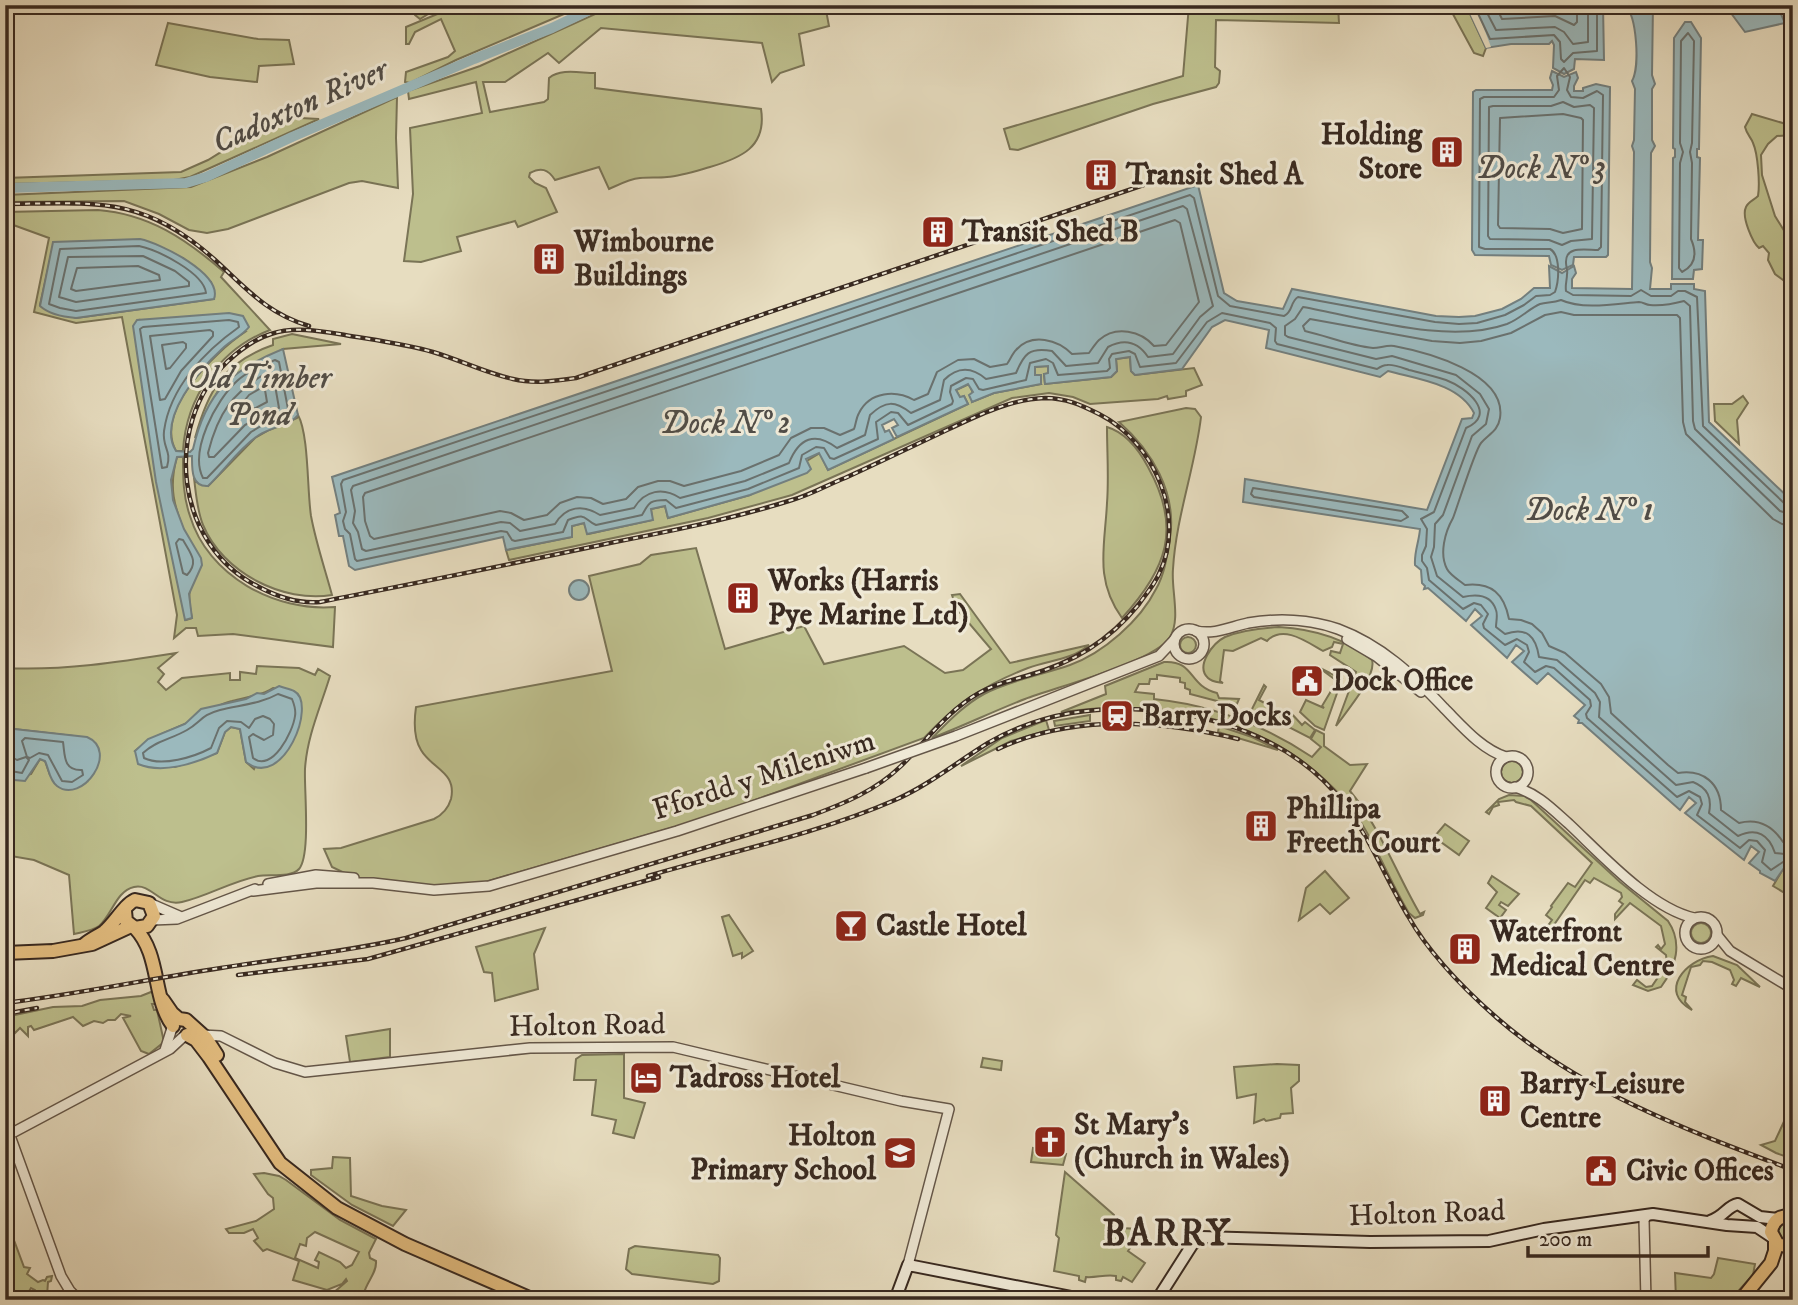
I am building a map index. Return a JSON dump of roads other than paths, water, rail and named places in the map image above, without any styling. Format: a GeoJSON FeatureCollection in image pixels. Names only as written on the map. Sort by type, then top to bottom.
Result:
{"type":"FeatureCollection","features":[{"type":"Feature","properties":{"kind":"main road"},"geometry":{"type":"LineString","coordinates":[[85,944],[105,931],[135,900],[149,903],[153,911],[148,946],[164,1012],[181,1028],[205,1043],[280,1163],[337,1208],[405,1244],[534,1300]]}},
{"type":"Feature","properties":{"kind":"main road"},"geometry":{"type":"LineString","coordinates":[[125,911],[126,921],[148,946]]}},
{"type":"Feature","properties":{"kind":"main road"},"geometry":{"type":"LineString","coordinates":[[5,953],[53,951],[92,944],[133,927],[143,928],[151,922]]}},
{"type":"Feature","properties":{"kind":"main road"},"geometry":{"type":"LineString","coordinates":[[1710,1221],[1722,1217],[1728,1209],[1738,1204],[1760,1217],[1786,1215]]}},
{"type":"Feature","properties":{"kind":"main road"},"geometry":{"type":"LineString","coordinates":[[1728,1209],[1729,1219],[1736,1224]]}},
{"type":"Feature","properties":{"kind":"main road","name":"Holton Road"},"geometry":{"type":"LineString","coordinates":[[1157,1300],[1192,1245],[1206,1237],[1370,1242],[1489,1241],[1545,1229],[1647,1215],[1667,1215],[1761,1228],[1773,1239]]}},
{"type":"Feature","properties":{"kind":"main road"},"geometry":{"type":"LineString","coordinates":[[1741,1300],[1771,1263],[1772,1227],[1786,1215]]}},
{"type":"Feature","properties":{"kind":"main road"},"geometry":{"type":"LineString","coordinates":[[1773,1239],[1783,1247],[1793,1246]]}},
{"type":"Feature","properties":{"kind":"main road"},"geometry":{"type":"LineString","coordinates":[[1751,1289],[1758,1286],[1793,1246]]}},
{"type":"Feature","properties":{"kind":"main road"},"geometry":{"type":"LineString","coordinates":[[895,1300],[908,1265],[1087,1300]]}},
{"type":"Feature","properties":{"kind":"street"},"geometry":{"type":"LineString","coordinates":[[388,5],[396,8],[404,5]]}},
{"type":"Feature","properties":{"kind":"street"},"geometry":{"type":"LineString","coordinates":[[1220,632],[1193,658],[1187,659],[1175,649],[1174,640],[1182,631],[1220,632],[1262,621],[1303,622],[1338,634],[1369,651],[1483,745],[1506,757]]}},
{"type":"Feature","properties":{"kind":"street"},"geometry":{"type":"LineString","coordinates":[[1196,631],[1202,638],[1203,647]]}},
{"type":"Feature","properties":{"kind":"street","name":"Ffordd y Mileniwm"},"geometry":{"type":"LineString","coordinates":[[1159,656],[1174,640]]}},
{"type":"Feature","properties":{"kind":"street","name":"Ffordd y Mileniwm"},"geometry":{"type":"LineString","coordinates":[[151,922],[177,919],[253,891],[304,883],[373,883],[434,890],[489,886],[677,831],[866,768],[956,736],[1159,656],[1179,655]]}},
{"type":"Feature","properties":{"kind":"street"},"geometry":{"type":"LineString","coordinates":[[1483,745],[1502,784],[1538,796],[1622,872],[1670,911],[1693,947],[1730,951]]}},
{"type":"Feature","properties":{"kind":"street"},"geometry":{"type":"LineString","coordinates":[[1496,772],[1499,762],[1506,757],[1513,756],[1522,760],[1538,796]]}},
{"type":"Feature","properties":{"kind":"street"},"geometry":{"type":"LineString","coordinates":[[1516,787],[1523,782],[1527,773]]}},
{"type":"Feature","properties":{"kind":"street"},"geometry":{"type":"LineString","coordinates":[[149,903],[180,916]]}},
{"type":"Feature","properties":{"kind":"street"},"geometry":{"type":"LineString","coordinates":[[1670,911],[1694,918]]}},
{"type":"Feature","properties":{"kind":"street"},"geometry":{"type":"LineString","coordinates":[[1685,932],[1688,923],[1694,918],[1700,916],[1710,919],[1717,927],[1717,935],[1715,942],[1707,948]]}},
{"type":"Feature","properties":{"kind":"street"},"geometry":{"type":"LineString","coordinates":[[1717,935],[1730,951],[1793,989]]}},
{"type":"Feature","properties":{"kind":"street"},"geometry":{"type":"LineString","coordinates":[[79,1300],[61,1276],[7,1133],[174,1047],[181,1028]]}},
{"type":"Feature","properties":{"kind":"street","name":"Holton Road"},"geometry":{"type":"LineString","coordinates":[[205,1043],[221,1036],[275,1063],[305,1072],[530,1048],[673,1047],[901,1101],[949,1109],[908,1265]]}},
{"type":"Feature","properties":{"kind":"street"},"geometry":{"type":"LineString","coordinates":[[205,1043],[227,1040]]}},
{"type":"Feature","properties":{"kind":"street"},"geometry":{"type":"LineString","coordinates":[[1646,1300],[1644,1220],[1647,1215]]}},
{"type":"Feature","properties":{"kind":"street"},"geometry":{"type":"LineString","coordinates":[[5,1294],[7,1300]]}},
{"type":"Feature","properties":{"kind":"water"},"geometry":{"type":"Polygon","coordinates":[[[1466,5],[1603,5],[1604,60],[1575,59],[1574,69],[1564,74],[1553,68],[1552,41],[1549,44],[1511,44],[1486,48],[1466,5]]]}},
{"type":"Feature","properties":{"kind":"water"},"geometry":{"type":"Polygon","coordinates":[[[1625,5],[1653,5],[1652,75],[1655,84],[1652,89],[1652,140],[1655,146],[1651,153],[1650,289],[1671,289],[1671,284],[1694,284],[1694,289],[1705,291],[1709,422],[1793,502],[1793,873],[1784,868],[1775,881],[1749,863],[1759,852],[1751,846],[1744,860],[1685,813],[1696,803],[1689,797],[1680,810],[1582,723],[1578,723],[1579,720],[1574,716],[1585,705],[1548,673],[1537,684],[1512,662],[1524,651],[1516,645],[1507,658],[1471,625],[1482,616],[1475,609],[1466,621],[1428,588],[1424,589],[1421,570],[1415,565],[1420,529],[1243,502],[1245,479],[1427,510],[1462,419],[1472,418],[1474,413],[1467,403],[1448,389],[1424,380],[1388,371],[1380,377],[1266,348],[1269,330],[1225,320],[1212,327],[1182,369],[1135,375],[1131,371],[1130,357],[1116,359],[1117,371],[1111,377],[1045,384],[1044,374],[1048,373],[1048,366],[1035,367],[1035,375],[1041,375],[1041,384],[994,393],[972,402],[969,395],[973,392],[968,384],[956,390],[960,397],[964,396],[968,404],[897,437],[892,428],[898,425],[894,419],[882,425],[885,432],[889,430],[894,439],[828,470],[819,453],[806,459],[811,469],[807,473],[750,495],[668,518],[665,506],[651,509],[653,520],[587,534],[584,523],[572,526],[572,537],[506,550],[503,537],[355,570],[349,566],[343,536],[339,536],[335,515],[340,513],[332,477],[1198,185],[1224,293],[1237,301],[1283,309],[1292,289],[1436,316],[1475,316],[1502,309],[1534,288],[1550,288],[1549,266],[1562,273],[1574,266],[1576,273],[1572,279],[1572,288],[1632,289],[1632,146],[1635,89],[1632,81],[1636,54],[1635,30],[1625,5]]]}},
{"type":"Feature","properties":{"kind":"water"},"geometry":{"type":"Polygon","coordinates":[[[1725,5],[1777,5],[1785,23],[1745,32],[1725,5]]]}},
{"type":"Feature","properties":{"kind":"water"},"geometry":{"type":"Polygon","coordinates":[[[1685,22],[1691,22],[1701,38],[1697,157],[1700,158],[1698,240],[1703,240],[1702,269],[1694,270],[1693,279],[1672,279],[1674,38],[1685,22]]]}},
{"type":"Feature","properties":{"kind":"water","name":"Dock Nº 3"},"geometry":{"type":"Polygon","coordinates":[[[1552,71],[1564,77],[1576,72],[1578,78],[1574,91],[1583,91],[1583,88],[1596,84],[1610,87],[1608,255],[1574,257],[1573,265],[1562,270],[1551,265],[1549,256],[1475,255],[1472,250],[1473,92],[1552,90],[1552,71]]]}},
{"type":"Feature","properties":{"kind":"water"},"geometry":{"type":"Polygon","coordinates":[[[140,239],[175,253],[200,270],[214,289],[214,299],[76,318],[53,313],[40,306],[53,242],[140,239]]]}},
{"type":"Feature","properties":{"kind":"water","name":"Old Timber Pond"},"geometry":{"type":"Polygon","coordinates":[[[229,313],[243,316],[249,327],[214,357],[184,395],[172,424],[171,438],[176,451],[190,452],[193,449],[205,412],[223,385],[249,365],[283,349],[298,415],[290,422],[252,440],[208,486],[202,486],[195,480],[192,456],[177,457],[171,480],[173,500],[202,565],[189,594],[192,618],[185,620],[156,482],[133,326],[137,320],[229,313]]]}},
{"type":"Feature","properties":{"kind":"water"},"geometry":{"type":"Polygon","coordinates":[[[579,580],[586,583],[589,590],[586,597],[579,600],[572,597],[569,590],[572,583],[579,580]]]}},
{"type":"Feature","properties":{"kind":"water"},"geometry":{"type":"Polygon","coordinates":[[[279,686],[294,691],[300,699],[302,711],[293,742],[284,755],[272,765],[260,768],[246,762],[240,729],[231,727],[225,732],[217,753],[208,757],[167,768],[138,764],[135,751],[148,739],[185,724],[201,709],[246,699],[257,693],[264,694],[279,686]]]}},
{"type":"Feature","properties":{"kind":"water"},"geometry":{"type":"Polygon","coordinates":[[[5,728],[87,737],[96,744],[100,753],[99,764],[86,783],[67,790],[54,784],[45,761],[40,759],[25,781],[14,780],[5,775],[5,728]]]}},
{"type":"Feature","properties":{"kind":"waterway","name":"Cadoxton River"},"geometry":{"type":"LineString","coordinates":[[5,188],[186,183],[206,177],[292,137],[552,28],[600,5]]}},
{"type":"Feature","properties":{"kind":"railway"},"geometry":{"type":"LineString","coordinates":[[5,1003],[406,938],[813,815],[881,783],[967,700],[996,685],[1059,664],[1102,640],[1139,604],[1159,574],[1167,552],[1167,505],[1150,462],[1136,443],[1119,427],[1099,414],[1067,401],[1045,398],[1020,401],[995,409],[812,493],[747,513],[320,602],[296,601],[266,591],[231,568],[209,544],[195,515],[187,483],[186,451],[193,418],[206,388],[227,362],[247,345],[280,332],[317,331],[422,349],[521,381],[545,382],[576,378],[1170,176]]}},
{"type":"Feature","properties":{"kind":"railway"},"geometry":{"type":"LineString","coordinates":[[5,204],[92,204],[140,213],[164,223],[188,238],[268,307],[309,326]]}},
{"type":"Feature","properties":{"kind":"railway"},"geometry":{"type":"LineString","coordinates":[[648,876],[804,833],[865,812],[920,787],[998,738],[1049,718],[1108,709],[1145,710],[1183,714],[1221,723],[1256,736],[1289,754],[1319,777],[1353,817],[1408,916],[1437,958],[1485,1007],[1530,1044],[1564,1067],[1638,1107],[1793,1170]]}},
{"type":"Feature","properties":{"kind":"railway"},"geometry":{"type":"LineString","coordinates":[[998,749],[1056,730],[1086,725],[1147,725],[1238,739]]}},
{"type":"Feature","properties":{"kind":"railway"},"geometry":{"type":"LineString","coordinates":[[238,975],[368,959],[659,877]]}},
{"type":"Feature","properties":{"kind":"railway"},"geometry":{"type":"LineString","coordinates":[[5,1014],[37,1008]]}},
{"type":"Feature","properties":{"kind":"place","name":"Holding Store"},"geometry":{"type":"Point","coordinates":[1447,152]}},
{"type":"Feature","properties":{"kind":"place","name":"Transit Shed A"},"geometry":{"type":"Point","coordinates":[1101,175]}},
{"type":"Feature","properties":{"kind":"place","name":"Transit Shed B"},"geometry":{"type":"Point","coordinates":[938,232]}},
{"type":"Feature","properties":{"kind":"place","name":"Wimbourne Buildings"},"geometry":{"type":"Point","coordinates":[549,259]}},
{"type":"Feature","properties":{"kind":"place","name":"Works (Harris Pye Marine Ltd)"},"geometry":{"type":"Point","coordinates":[743,598]}},
{"type":"Feature","properties":{"kind":"place","name":"Dock Office"},"geometry":{"type":"Point","coordinates":[1307,681]}},
{"type":"Feature","properties":{"kind":"place","name":"Barry Docks"},"geometry":{"type":"Point","coordinates":[1117,716]}},
{"type":"Feature","properties":{"kind":"place","name":"Phillipa Freeth Court"},"geometry":{"type":"Point","coordinates":[1261,826]}},
{"type":"Feature","properties":{"kind":"place","name":"Castle Hotel"},"geometry":{"type":"Point","coordinates":[851,926]}},
{"type":"Feature","properties":{"kind":"place","name":"Waterfront Medical Centre"},"geometry":{"type":"Point","coordinates":[1465,949]}},
{"type":"Feature","properties":{"kind":"place","name":"Tadross Hotel"},"geometry":{"type":"Point","coordinates":[646,1078]}},
{"type":"Feature","properties":{"kind":"place","name":"Barry Leisure Centre"},"geometry":{"type":"Point","coordinates":[1495,1101]}},
{"type":"Feature","properties":{"kind":"place","name":"St Mary's (Church in Wales)"},"geometry":{"type":"Point","coordinates":[1050,1142]}},
{"type":"Feature","properties":{"kind":"place","name":"Holton Primary School"},"geometry":{"type":"Point","coordinates":[900,1153]}},
{"type":"Feature","properties":{"kind":"place","name":"Civic Offices"},"geometry":{"type":"Point","coordinates":[1601,1171]}},
{"type":"Feature","properties":{"kind":"district","name":"BARRY"},"geometry":{"type":"Point","coordinates":[1167,1234]}},
{"type":"Feature","properties":{"kind":"water label","name":"Dock Nº 2"},"geometry":{"type":"Point","coordinates":[725,424]}},
{"type":"Feature","properties":{"kind":"water label","name":"Dock Nº 1"},"geometry":{"type":"Point","coordinates":[1589,511]}}]}
